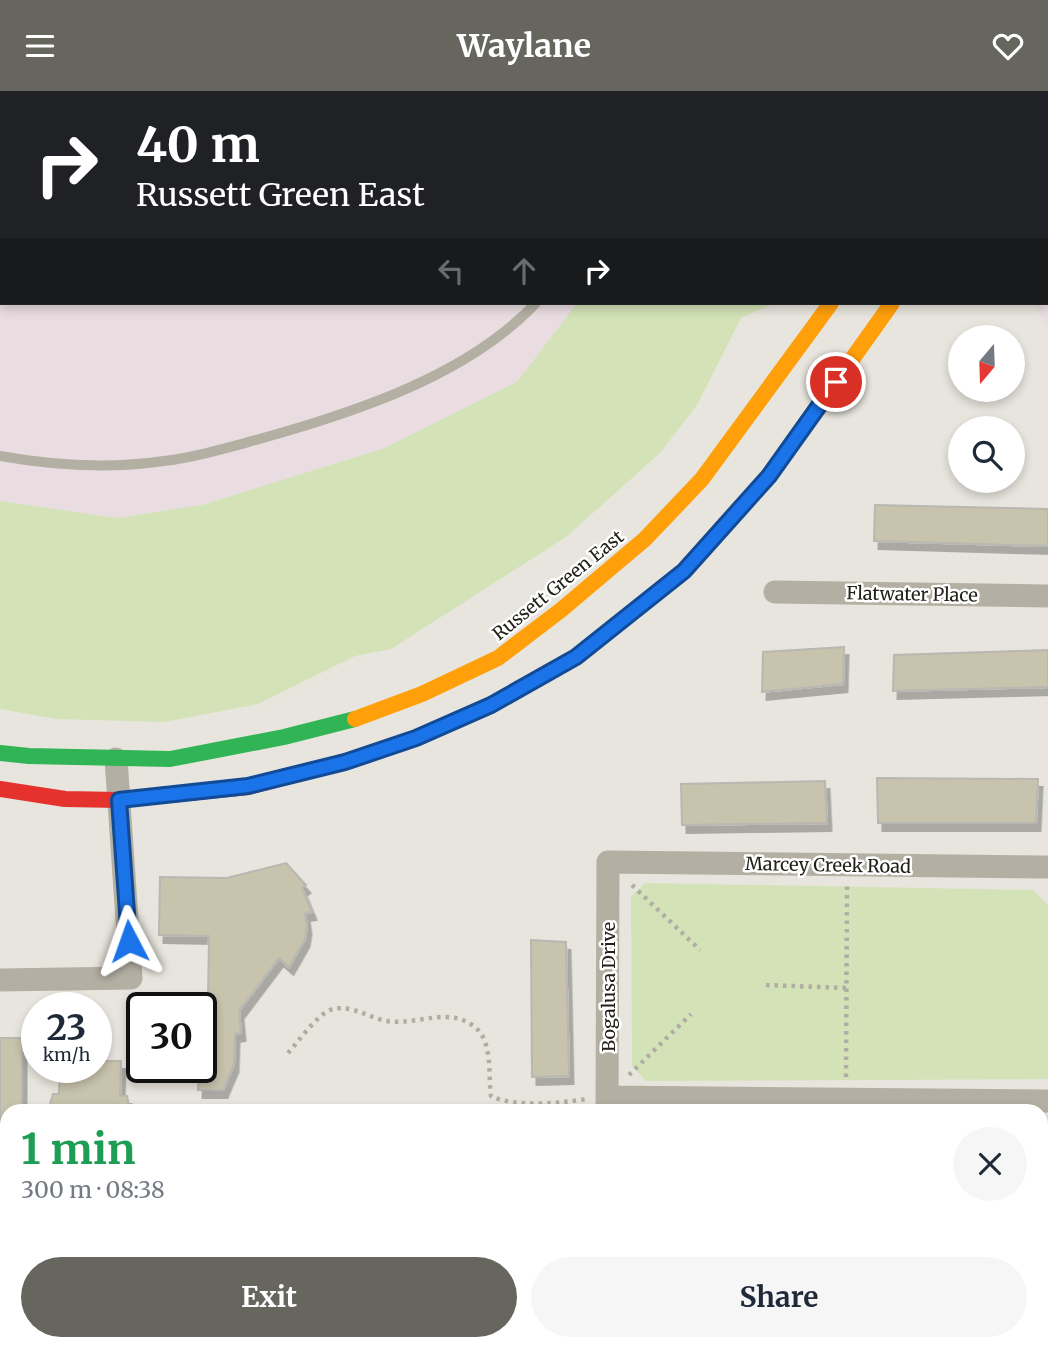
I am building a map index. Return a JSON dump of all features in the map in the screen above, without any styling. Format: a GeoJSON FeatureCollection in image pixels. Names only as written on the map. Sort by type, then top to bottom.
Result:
{"type":"FeatureCollection","features":[{"type":"Feature","properties":{"kind":"street","name":"Russett Green East"},"geometry":{"type":"LineString","coordinates":[[0,753],[170,759],[284,737],[362,717],[422,694],[498,658],[561,610],[645,539],[702,479],[830,305]]}},
{"type":"Feature","properties":{"kind":"street"},"geometry":{"type":"LineString","coordinates":[[0,789],[65,799],[119,800],[248,786],[345,762],[416,738],[491,705],[576,657],[684,571],[769,476],[891,305]]}},
{"type":"Feature","properties":{"kind":"street","name":"Flatwater Place"},"geometry":{"type":"LineString","coordinates":[[775,593],[1048,596]]}},
{"type":"Feature","properties":{"kind":"street"},"geometry":{"type":"LineString","coordinates":[[0,980],[131,978],[116,759]]}},
{"type":"Feature","properties":{"kind":"street","name":"Marcey Creek Road"},"geometry":{"type":"LineString","coordinates":[[608,862],[1048,867]]}},
{"type":"Feature","properties":{"kind":"street","name":"Bogalusa Drive"},"geometry":{"type":"LineString","coordinates":[[607,1104],[608,862]]}},
{"type":"Feature","properties":{"kind":"street"},"geometry":{"type":"LineString","coordinates":[[607,1104],[845,1099],[1048,1101]]}},
{"type":"Feature","properties":{"kind":"lane"},"geometry":{"type":"LineString","coordinates":[[0,456],[48,465],[104,466],[165,461],[286,432],[355,410],[464,359],[519,321],[534,305]]}},
{"type":"Feature","properties":{"kind":"path"},"geometry":{"type":"LineString","coordinates":[[608,862],[700,950]]}},
{"type":"Feature","properties":{"kind":"path"},"geometry":{"type":"LineString","coordinates":[[845,1099],[847,865]]}},
{"type":"Feature","properties":{"kind":"path"},"geometry":{"type":"LineString","coordinates":[[766,985],[846,988]]}},
{"type":"Feature","properties":{"kind":"path"},"geometry":{"type":"LineString","coordinates":[[288,1053],[326,1011],[339,1007],[389,1022],[443,1016],[464,1020],[478,1030],[487,1049],[491,1096],[499,1100],[541,1103],[607,1104],[691,1014]]}},
{"type":"Feature","properties":{"kind":"shaded area"},"geometry":{"type":"Polygon","coordinates":[[[0,305],[575,305],[517,382],[385,448],[202,505],[116,518],[0,501],[0,305]]]}},
{"type":"Feature","properties":{"kind":"shaded area"},"geometry":{"type":"Polygon","coordinates":[[[1035,305],[1048,305],[1048,329],[1035,305]]]}},
{"type":"Feature","properties":{"kind":"green space"},"geometry":{"type":"Polygon","coordinates":[[[575,305],[770,305],[741,318],[697,405],[660,453],[566,537],[391,649],[355,656],[258,704],[163,722],[56,719],[0,709],[0,501],[117,518],[202,505],[385,448],[517,382],[575,305]]]}},
{"type":"Feature","properties":{"kind":"green space"},"geometry":{"type":"Polygon","coordinates":[[[645,883],[1033,890],[1048,905],[1048,1079],[646,1081],[632,1066],[631,896],[645,883]]]}},
{"type":"Feature","properties":{"kind":"building"},"geometry":{"type":"Polygon","coordinates":[[[875,505],[1048,509],[1048,546],[874,541],[875,505]]]}},
{"type":"Feature","properties":{"kind":"building"},"geometry":{"type":"Polygon","coordinates":[[[844,647],[843,684],[762,692],[763,652],[844,647]]]}},
{"type":"Feature","properties":{"kind":"building"},"geometry":{"type":"Polygon","coordinates":[[[1048,650],[1048,687],[893,691],[894,655],[1048,650]]]}},
{"type":"Feature","properties":{"kind":"building"},"geometry":{"type":"Polygon","coordinates":[[[877,778],[1038,779],[1036,823],[878,823],[877,778]]]}},
{"type":"Feature","properties":{"kind":"building"},"geometry":{"type":"Polygon","coordinates":[[[825,781],[827,823],[682,825],[681,784],[825,781]]]}},
{"type":"Feature","properties":{"kind":"building"},"geometry":{"type":"Polygon","coordinates":[[[286,863],[306,885],[302,888],[312,912],[305,913],[305,939],[289,967],[279,958],[239,1011],[241,1033],[235,1034],[234,1064],[223,1090],[198,1090],[198,1083],[217,1083],[217,992],[208,992],[209,936],[159,935],[160,877],[227,878],[286,863]]]}},
{"type":"Feature","properties":{"kind":"building"},"geometry":{"type":"Polygon","coordinates":[[[531,940],[566,942],[569,1076],[532,1077],[531,940]]]}},
{"type":"Feature","properties":{"kind":"building"},"geometry":{"type":"Polygon","coordinates":[[[0,1038],[21,1038],[22,1104],[0,1104],[0,1038]]]}},
{"type":"Feature","properties":{"kind":"building"},"geometry":{"type":"Polygon","coordinates":[[[112,1061],[121,1061],[120,1096],[127,1096],[129,1104],[50,1104],[53,1094],[59,1094],[59,1083],[112,1083],[112,1061]]]}},
{"type":"Feature","properties":{"kind":"traffic: fast"},"geometry":{"type":"LineString","coordinates":[[354,759],[416,738],[491,705],[576,657],[684,571],[769,476],[786,452]]}},
{"type":"Feature","properties":{"kind":"traffic: fast"},"geometry":{"type":"LineString","coordinates":[[0,753],[170,759],[284,737],[355,719]]}},
{"type":"Feature","properties":{"kind":"traffic: slow"},"geometry":{"type":"LineString","coordinates":[[355,719],[422,694],[498,658],[561,610],[645,539],[702,479],[830,305]]}},
{"type":"Feature","properties":{"kind":"traffic: slow"},"geometry":{"type":"LineString","coordinates":[[786,452],[891,305]]}},
{"type":"Feature","properties":{"kind":"traffic: jam"},"geometry":{"type":"LineString","coordinates":[[0,789],[65,799],[119,800],[248,787],[354,759]]}},
{"type":"Feature","properties":{"kind":"route"},"geometry":{"type":"LineString","coordinates":[[129,941],[119,800],[248,786],[345,762],[416,738],[491,705],[576,657],[684,571],[769,476],[836,382]]}}]}
